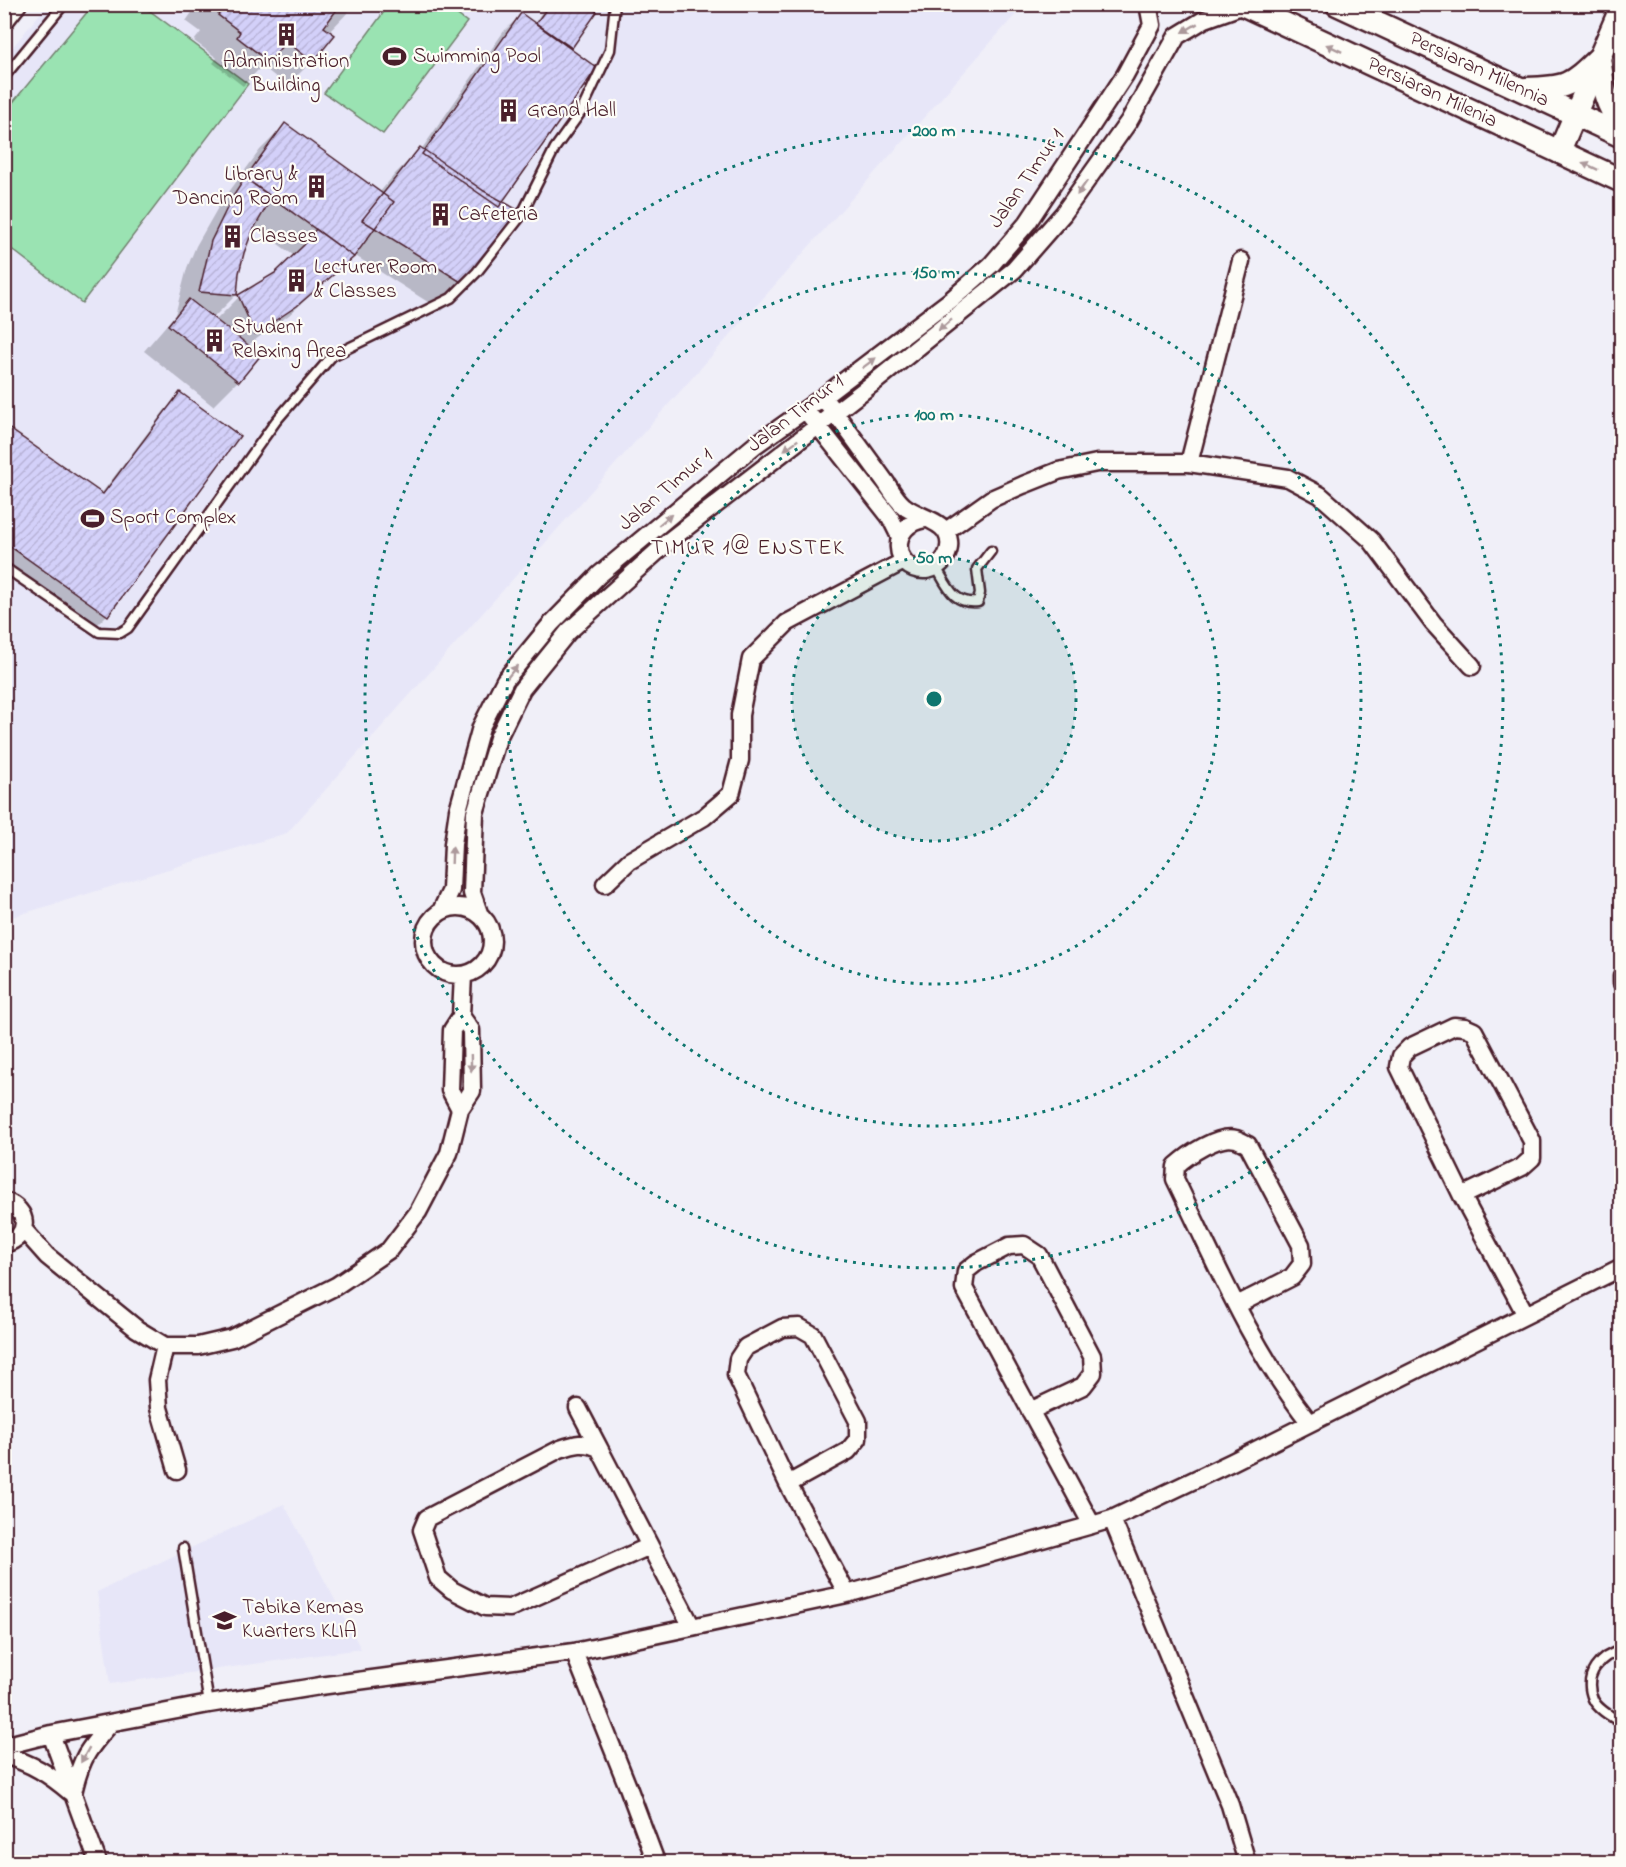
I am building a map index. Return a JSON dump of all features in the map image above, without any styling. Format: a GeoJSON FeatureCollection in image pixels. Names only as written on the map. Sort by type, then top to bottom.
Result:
{"type":"FeatureCollection","features":[{"type":"Feature","properties":{"kind":"main road","name":"Persiaran Milennia"},"geometry":{"type":"LineString","coordinates":[[1337,4],[1622,136]]}},
{"type":"Feature","properties":{"kind":"main road","name":"Persiaran Milenia"},"geometry":{"type":"LineString","coordinates":[[1243,5],[1622,181]]}},
{"type":"Feature","properties":{"kind":"main road"},"geometry":{"type":"LineString","coordinates":[[1522,89],[1558,88],[1577,79],[1599,58]]}},
{"type":"Feature","properties":{"kind":"main road"},"geometry":{"type":"LineString","coordinates":[[1599,58],[1604,95],[1622,126]]}},
{"type":"Feature","properties":{"kind":"street"},"geometry":{"type":"LineString","coordinates":[[4,22],[18,4]]}},
{"type":"Feature","properties":{"kind":"street","name":"Jalan TImur 1"},"geometry":{"type":"LineString","coordinates":[[441,911],[451,890],[453,844],[458,810],[481,727],[505,680],[551,624],[599,575],[754,446],[952,299],[991,265],[1028,222],[1125,75],[1152,25],[1148,4]]}},
{"type":"Feature","properties":{"kind":"street","name":"Jalan Timur 1"},"geometry":{"type":"LineString","coordinates":[[479,913],[472,893],[475,813],[498,738],[522,689],[568,633],[670,540],[1014,270],[1063,214],[1129,121],[1177,36],[1205,19],[1243,5]]}},
{"type":"Feature","properties":{"kind":"street"},"geometry":{"type":"LineString","coordinates":[[1559,152],[1622,5]]}},
{"type":"Feature","properties":{"kind":"street"},"geometry":{"type":"LineString","coordinates":[[1189,463],[1241,261]]}},
{"type":"Feature","properties":{"kind":"street"},"geometry":{"type":"LineString","coordinates":[[805,410],[890,517],[900,537],[900,554],[904,561],[919,569],[927,570],[936,567],[947,555],[949,547],[946,531],[940,525],[903,506],[823,397]]}},
{"type":"Feature","properties":{"kind":"street"},"geometry":{"type":"LineString","coordinates":[[946,531],[991,499],[1058,471],[1097,463],[1189,463],[1288,478],[1320,495],[1371,540],[1432,623],[1472,666]]}},
{"type":"Feature","properties":{"kind":"street"},"geometry":{"type":"LineString","coordinates":[[900,537],[909,524],[925,519]]}},
{"type":"Feature","properties":{"kind":"street"},"geometry":{"type":"LineString","coordinates":[[605,884],[629,861],[704,817],[731,794],[740,760],[741,715],[751,659],[787,623],[904,561]]}},
{"type":"Feature","properties":{"kind":"street"},"geometry":{"type":"LineString","coordinates":[[458,906],[468,908],[479,913],[487,921],[492,931],[493,943],[490,954],[474,971],[463,975],[450,974],[437,969],[428,958],[424,946],[425,932],[430,920],[441,911],[458,906]]}},
{"type":"Feature","properties":{"kind":"street"},"geometry":{"type":"LineString","coordinates":[[23,1229],[46,1256],[137,1329],[165,1346],[198,1346],[232,1338],[336,1286],[389,1250],[418,1212],[449,1153],[460,1108],[450,1090],[452,1030],[461,1016],[463,975]]}},
{"type":"Feature","properties":{"kind":"street"},"geometry":{"type":"LineString","coordinates":[[1622,976],[1622,983]]}},
{"type":"Feature","properties":{"kind":"street"},"geometry":{"type":"LineString","coordinates":[[1462,1196],[1522,1167],[1532,1158],[1532,1142],[1474,1031],[1454,1026],[1410,1047],[1401,1056],[1399,1067],[1462,1196],[1526,1315]]}},
{"type":"Feature","properties":{"kind":"street"},"geometry":{"type":"LineString","coordinates":[[1237,1305],[1292,1277],[1302,1263],[1301,1245],[1248,1145],[1234,1138],[1220,1139],[1187,1155],[1176,1166],[1175,1179],[1237,1305],[1286,1393],[1310,1423]]}},
{"type":"Feature","properties":{"kind":"street"},"geometry":{"type":"LineString","coordinates":[[4,1201],[14,1204],[21,1211],[24,1220],[19,1237],[4,1244]]}},
{"type":"Feature","properties":{"kind":"street"},"geometry":{"type":"LineString","coordinates":[[1030,1411],[1083,1386],[1093,1373],[1092,1356],[1039,1255],[1024,1245],[1009,1246],[976,1263],[966,1271],[964,1288],[1030,1411],[1092,1525]]}},
{"type":"Feature","properties":{"kind":"street"},"geometry":{"type":"LineString","coordinates":[[4,1746],[51,1734],[209,1704],[320,1686],[574,1652],[847,1594],[1092,1525],[1112,1519],[1310,1423],[1622,1267]]}},
{"type":"Feature","properties":{"kind":"street"},"geometry":{"type":"LineString","coordinates":[[788,1484],[848,1451],[858,1439],[858,1421],[813,1335],[799,1327],[782,1328],[746,1347],[738,1359],[736,1375],[788,1484],[847,1594]]}},
{"type":"Feature","properties":{"kind":"street"},"geometry":{"type":"LineString","coordinates":[[165,1346],[157,1380],[159,1408],[177,1470]]}},
{"type":"Feature","properties":{"kind":"street"},"geometry":{"type":"LineString","coordinates":[[578,1408],[692,1627]]}},
{"type":"Feature","properties":{"kind":"street"},"geometry":{"type":"LineString","coordinates":[[599,1448],[589,1443],[575,1443],[560,1449],[427,1518],[422,1530],[438,1578],[452,1590],[485,1607],[510,1608],[650,1546]]}},
{"type":"Feature","properties":{"kind":"street"},"geometry":{"type":"LineString","coordinates":[[1112,1519],[1230,1804],[1246,1863]]}},
{"type":"Feature","properties":{"kind":"street"},"geometry":{"type":"LineString","coordinates":[[574,1652],[656,1863]]}},
{"type":"Feature","properties":{"kind":"street"},"geometry":{"type":"LineString","coordinates":[[73,1794],[80,1766],[89,1747],[111,1723]]}},
{"type":"Feature","properties":{"kind":"street"},"geometry":{"type":"LineString","coordinates":[[51,1734],[98,1863]]}},
{"type":"Feature","properties":{"kind":"street"},"geometry":{"type":"LineString","coordinates":[[4,1755],[28,1762],[51,1775],[73,1794]]}},
{"type":"Feature","properties":{"kind":"lane"},"geometry":{"type":"LineString","coordinates":[[4,77],[64,4]]}},
{"type":"Feature","properties":{"kind":"lane"},"geometry":{"type":"LineString","coordinates":[[4,567],[99,632],[120,633],[128,628],[276,421],[332,356],[451,298],[477,272],[520,216],[555,148],[581,112],[610,50],[615,4]]}},
{"type":"Feature","properties":{"kind":"lane"},"geometry":{"type":"LineString","coordinates":[[936,567],[955,598],[969,603],[978,602],[980,592],[977,569],[991,551]]}},
{"type":"Feature","properties":{"kind":"lane"},"geometry":{"type":"LineString","coordinates":[[183,1548],[209,1704]]}},
{"type":"Feature","properties":{"kind":"lane"},"geometry":{"type":"LineString","coordinates":[[1622,1650],[1609,1653],[1595,1665],[1590,1681],[1593,1700],[1607,1714],[1622,1723]]}},
{"type":"Feature","properties":{"kind":"shaded area"},"geometry":{"type":"Polygon","coordinates":[[[47,5],[1024,5],[287,833],[5,919],[4,58],[47,5]]]}},
{"type":"Feature","properties":{"kind":"shaded area","name":"Tabika Kemas Kuarters KLIA"},"geometry":{"type":"Polygon","coordinates":[[[284,1504],[361,1649],[110,1684],[97,1592],[284,1504]]]}},
{"type":"Feature","properties":{"kind":"green space"},"geometry":{"type":"Polygon","coordinates":[[[93,5],[142,5],[248,84],[82,303],[5,244],[5,112],[93,5]]]}},
{"type":"Feature","properties":{"kind":"green space","name":"Swimming Pool"},"geometry":{"type":"Polygon","coordinates":[[[389,5],[444,5],[467,22],[383,134],[324,93],[389,5]]]}},
{"type":"Feature","properties":{"kind":"building","name":"Administration Building"},"geometry":{"type":"Polygon","coordinates":[[[222,4],[296,4],[300,7],[302,4],[341,4],[324,27],[335,35],[313,62],[286,41],[269,62],[237,37],[240,32],[218,15],[225,6],[222,4]]]}},
{"type":"Feature","properties":{"kind":"building","name":"Grand Hall"},"geometry":{"type":"Polygon","coordinates":[[[550,4],[586,4],[597,12],[572,48],[536,23],[550,4]]]}},
{"type":"Feature","properties":{"kind":"building","name":"Grand Hall"},"geometry":{"type":"Polygon","coordinates":[[[521,13],[597,68],[499,207],[422,154],[521,13]]]}},
{"type":"Feature","properties":{"kind":"building","name":"Library & Dancing Room"},"geometry":{"type":"Polygon","coordinates":[[[285,123],[394,202],[354,257],[245,178],[285,123]]]}},
{"type":"Feature","properties":{"kind":"building","name":"Cafeteria"},"geometry":{"type":"Polygon","coordinates":[[[420,147],[484,191],[518,210],[469,287],[362,220],[420,147]]]}},
{"type":"Feature","properties":{"kind":"building","name":"Classes"},"geometry":{"type":"Polygon","coordinates":[[[245,178],[272,197],[252,232],[244,253],[237,295],[199,292],[211,241],[232,198],[245,178]]]}},
{"type":"Feature","properties":{"kind":"building","name":"Lecturer Room & Classes"},"geometry":{"type":"Polygon","coordinates":[[[316,229],[354,257],[297,306],[255,334],[238,295],[275,273],[304,245],[316,229]]]}},
{"type":"Feature","properties":{"kind":"building","name":"Student Relaxing Area"},"geometry":{"type":"Polygon","coordinates":[[[189,299],[261,355],[239,382],[168,325],[189,299]]]}},
{"type":"Feature","properties":{"kind":"building","name":"Sport Complex"},"geometry":{"type":"Polygon","coordinates":[[[180,392],[240,436],[108,616],[4,542],[4,425],[103,494],[180,392]]]}},
{"type":"Feature","properties":{"kind":"place","name":"Administration Building"},"geometry":{"type":"Point","coordinates":[286,34]}},
{"type":"Feature","properties":{"kind":"place","name":"Swimming Pool"},"geometry":{"type":"Point","coordinates":[395,57]}},
{"type":"Feature","properties":{"kind":"place","name":"Grand Hall"},"geometry":{"type":"Point","coordinates":[509,111]}},
{"type":"Feature","properties":{"kind":"place","name":"Library & Dancing Room"},"geometry":{"type":"Point","coordinates":[316,187]}},
{"type":"Feature","properties":{"kind":"place","name":"Cafeteria"},"geometry":{"type":"Point","coordinates":[440,215]}},
{"type":"Feature","properties":{"kind":"place","name":"Classes"},"geometry":{"type":"Point","coordinates":[232,237]}},
{"type":"Feature","properties":{"kind":"place","name":"Lecturer Room & Classes"},"geometry":{"type":"Point","coordinates":[296,280]}},
{"type":"Feature","properties":{"kind":"place","name":"Student Relaxing Area"},"geometry":{"type":"Point","coordinates":[214,340]}},
{"type":"Feature","properties":{"kind":"place","name":"Sport Complex"},"geometry":{"type":"Point","coordinates":[92,518]}},
{"type":"Feature","properties":{"kind":"place","name":"Tabika Kemas Kuarters KLIA"},"geometry":{"type":"Point","coordinates":[224,1620]}},
{"type":"Feature","properties":{"kind":"district","name":"TIMUR 1@ ENSTEK"},"geometry":{"type":"Point","coordinates":[748,549]}}]}
